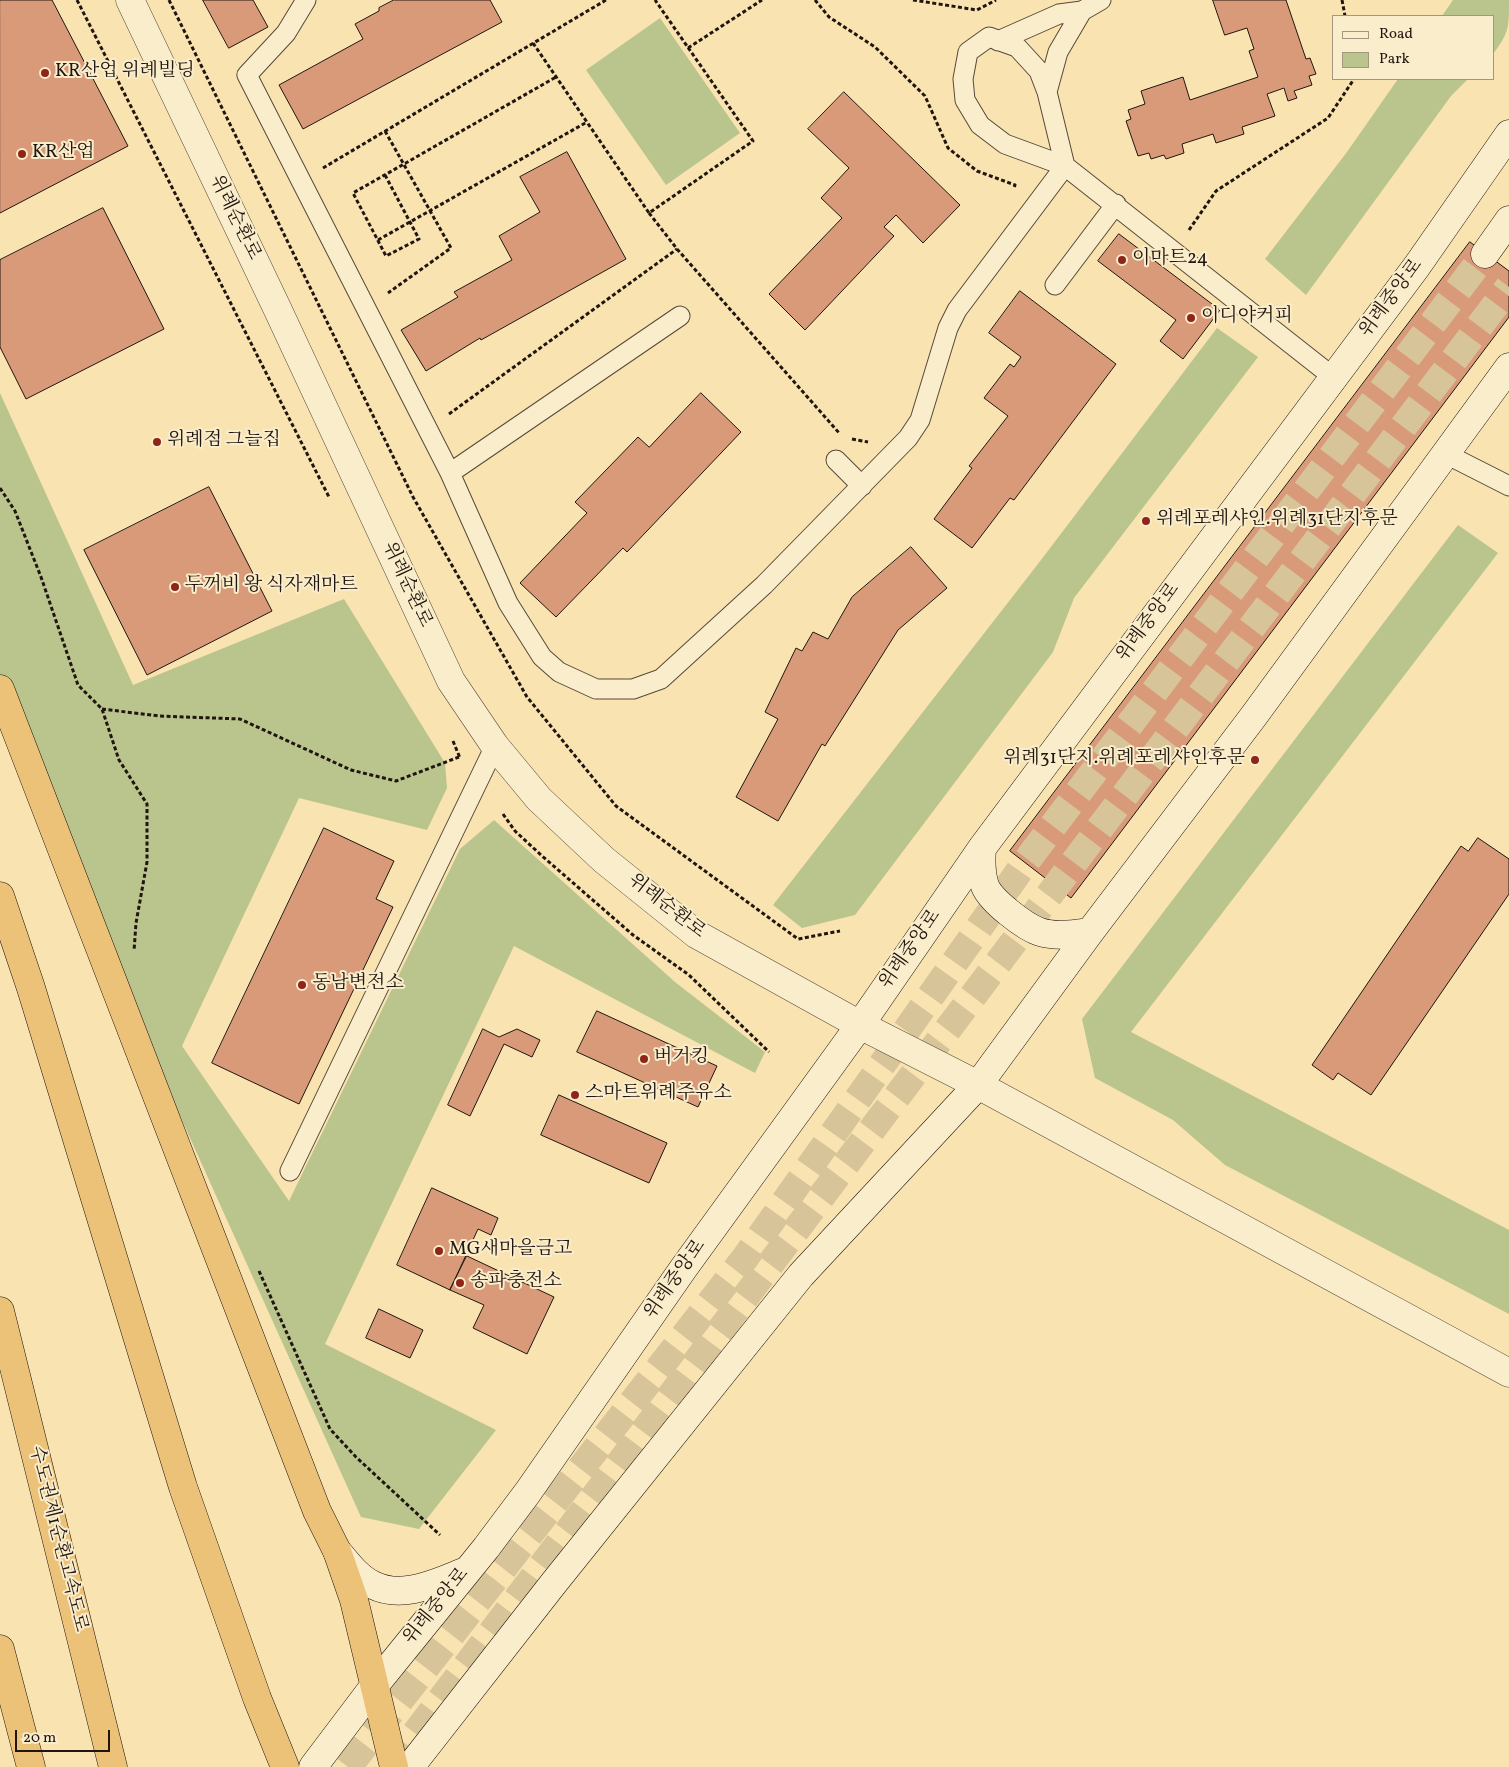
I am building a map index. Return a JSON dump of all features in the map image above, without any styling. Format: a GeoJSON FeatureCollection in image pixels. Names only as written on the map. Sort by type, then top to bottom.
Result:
{"type":"FeatureCollection","features":[{"type":"Feature","properties":{"kind":"highway"},"geometry":{"type":"LineString","coordinates":[[0,689],[317,1511],[337,1551],[354,1600],[394,1767]]}},
{"type":"Feature","properties":{"kind":"highway"},"geometry":{"type":"LineString","coordinates":[[0,896],[31,988],[183,1486],[257,1698],[286,1767]]}},
{"type":"Feature","properties":{"kind":"highway","name":"수도권제1순환고속도로"},"geometry":{"type":"LineString","coordinates":[[0,1311],[113,1767]]}},
{"type":"Feature","properties":{"kind":"highway"},"geometry":{"type":"LineString","coordinates":[[0,1649],[31,1767]]}},
{"type":"Feature","properties":{"kind":"main road","name":"위례순환로"},"geometry":{"type":"LineString","coordinates":[[130,0],[277,308],[451,681],[496,746],[539,799],[604,860],[696,934],[860,1025],[978,1086],[1509,1373]]}},
{"type":"Feature","properties":{"kind":"main road","name":"위례중앙로"},"geometry":{"type":"LineString","coordinates":[[313,1767],[375,1685],[528,1492],[678,1277],[860,1025],[982,848],[1416,266],[1509,134]]}},
{"type":"Feature","properties":{"kind":"main road"},"geometry":{"type":"LineString","coordinates":[[1485,254],[1509,220]]}},
{"type":"Feature","properties":{"kind":"main road"},"geometry":{"type":"LineString","coordinates":[[410,1767],[801,1275],[978,1086],[1090,932],[1253,717],[1509,367]]}},
{"type":"Feature","properties":{"kind":"main road"},"geometry":{"type":"LineString","coordinates":[[982,848],[981,865],[986,887],[1004,909],[1040,932],[1059,935],[1090,932]]}},
{"type":"Feature","properties":{"kind":"main road"},"geometry":{"type":"LineString","coordinates":[[337,1551],[354,1571],[372,1585],[388,1590],[405,1591],[426,1586],[468,1570]]}},
{"type":"Feature","properties":{"kind":"lane"},"geometry":{"type":"LineString","coordinates":[[306,0],[286,34],[247,75],[450,473],[508,603],[542,657],[559,672],[596,689],[633,689],[661,679],[764,585],[908,438],[920,420],[948,328],[957,310],[1064,166],[1047,92],[1039,71],[1016,47],[989,37],[968,52],[963,79],[965,100],[980,125],[1006,144],[1064,166],[1116,204],[1333,377]]}},
{"type":"Feature","properties":{"kind":"lane"},"geometry":{"type":"LineString","coordinates":[[998,41],[1059,14],[1082,11],[1101,0]]}},
{"type":"Feature","properties":{"kind":"lane"},"geometry":{"type":"LineString","coordinates":[[1047,92],[1058,52],[1082,11]]}},
{"type":"Feature","properties":{"kind":"lane"},"geometry":{"type":"LineString","coordinates":[[1055,285],[1116,204]]}},
{"type":"Feature","properties":{"kind":"lane"},"geometry":{"type":"LineString","coordinates":[[450,473],[680,316]]}},
{"type":"Feature","properties":{"kind":"lane"},"geometry":{"type":"LineString","coordinates":[[1446,454],[1509,486]]}},
{"type":"Feature","properties":{"kind":"lane"},"geometry":{"type":"LineString","coordinates":[[836,460],[862,486]]}},
{"type":"Feature","properties":{"kind":"lane"},"geometry":{"type":"LineString","coordinates":[[290,1171],[496,746]]}},
{"type":"Feature","properties":{"kind":"path"},"geometry":{"type":"LineString","coordinates":[[77,0],[331,500]]}},
{"type":"Feature","properties":{"kind":"path"},"geometry":{"type":"LineString","coordinates":[[316,172],[606,0]]}},
{"type":"Feature","properties":{"kind":"path"},"geometry":{"type":"LineString","coordinates":[[649,213],[753,141],[655,0]]}},
{"type":"Feature","properties":{"kind":"path"},"geometry":{"type":"LineString","coordinates":[[688,48],[762,0]]}},
{"type":"Feature","properties":{"kind":"path"},"geometry":{"type":"LineString","coordinates":[[815,0],[829,16],[875,47],[925,96],[948,148],[977,170],[1015,185],[1010,193]]}},
{"type":"Feature","properties":{"kind":"path"},"geometry":{"type":"LineString","coordinates":[[913,0],[977,10],[996,0]]}},
{"type":"Feature","properties":{"kind":"path"},"geometry":{"type":"LineString","coordinates":[[1342,0],[1345,15]]}},
{"type":"Feature","properties":{"kind":"path"},"geometry":{"type":"LineString","coordinates":[[533,44],[649,213],[677,249],[843,437],[871,443]]}},
{"type":"Feature","properties":{"kind":"path"},"geometry":{"type":"LineString","coordinates":[[385,174],[419,239],[386,256],[353,193],[385,174],[556,77]]}},
{"type":"Feature","properties":{"kind":"path"},"geometry":{"type":"LineString","coordinates":[[1174,251],[1216,191],[1328,118],[1353,80]]}},
{"type":"Feature","properties":{"kind":"path"},"geometry":{"type":"LineString","coordinates":[[378,240],[587,122]]}},
{"type":"Feature","properties":{"kind":"path"},"geometry":{"type":"LineString","coordinates":[[385,131],[451,248],[387,293]]}},
{"type":"Feature","properties":{"kind":"path"},"geometry":{"type":"LineString","coordinates":[[442,419],[677,249]]}},
{"type":"Feature","properties":{"kind":"path"},"geometry":{"type":"LineString","coordinates":[[0,488],[15,511],[41,577],[78,686],[102,710],[119,760],[147,804],[147,862],[136,923],[134,952]]}},
{"type":"Feature","properties":{"kind":"path"},"geometry":{"type":"LineString","coordinates":[[102,710],[159,716],[240,719],[351,770],[396,781],[459,757]]}},
{"type":"Feature","properties":{"kind":"path"},"geometry":{"type":"LineString","coordinates":[[451,737],[459,757],[464,761]]}},
{"type":"Feature","properties":{"kind":"path"},"geometry":{"type":"LineString","coordinates":[[503,814],[515,832],[633,935],[689,975],[769,1052]]}},
{"type":"Feature","properties":{"kind":"path"},"geometry":{"type":"LineString","coordinates":[[258,1269],[330,1429],[356,1457],[440,1535]]}},
{"type":"Feature","properties":{"kind":"green space"},"geometry":{"type":"Polygon","coordinates":[[[1453,0],[1509,0],[1507,30],[1494,53],[1494,15],[1443,15],[1453,0]]]}},
{"type":"Feature","properties":{"kind":"green space"},"geometry":{"type":"Polygon","coordinates":[[[660,18],[740,133],[666,185],[586,70],[660,18]]]}},
{"type":"Feature","properties":{"kind":"green space"},"geometry":{"type":"Polygon","coordinates":[[[1397,80],[1467,80],[1451,96],[1306,295],[1265,259],[1347,152],[1397,80]]]}},
{"type":"Feature","properties":{"kind":"green space"},"geometry":{"type":"Polygon","coordinates":[[[1217,328],[1258,357],[1074,598],[1053,652],[855,915],[802,928],[773,905],[1041,560],[1217,328]]]}},
{"type":"Feature","properties":{"kind":"green space"},"geometry":{"type":"Polygon","coordinates":[[[0,393],[133,685],[344,599],[445,763],[447,788],[427,830],[299,798],[182,1046],[289,1201],[460,849],[494,820],[675,982],[765,1052],[755,1073],[514,946],[325,1344],[496,1430],[419,1529],[361,1517],[149,1047],[0,678],[0,393]]]}},
{"type":"Feature","properties":{"kind":"green space"},"geometry":{"type":"Polygon","coordinates":[[[1458,525],[1498,553],[1131,1032],[1509,1230],[1509,1314],[1225,1165],[1173,1120],[1095,1078],[1082,1019],[1458,525]]]}},
{"type":"Feature","properties":{"kind":"building","name":"KR산업 위례빌딩"},"geometry":{"type":"Polygon","coordinates":[[[0,0],[52,0],[128,146],[0,213],[0,0]]]}},
{"type":"Feature","properties":{"kind":"building"},"geometry":{"type":"Polygon","coordinates":[[[203,0],[253,0],[268,27],[229,48],[203,0]]]}},
{"type":"Feature","properties":{"kind":"building"},"geometry":{"type":"Polygon","coordinates":[[[394,0],[490,0],[502,22],[303,129],[279,85],[363,39],[355,24],[379,11],[379,8],[394,0]]]}},
{"type":"Feature","properties":{"kind":"building"},"geometry":{"type":"Polygon","coordinates":[[[1213,0],[1286,0],[1306,59],[1310,58],[1316,74],[1309,76],[1312,85],[1294,91],[1297,98],[1288,101],[1284,88],[1267,94],[1275,116],[1242,127],[1244,134],[1216,143],[1213,134],[1182,144],[1184,153],[1166,159],[1164,155],[1151,159],[1149,153],[1138,156],[1126,121],[1131,119],[1128,110],[1145,104],[1141,91],[1183,77],[1190,100],[1258,77],[1249,51],[1254,49],[1247,28],[1225,35],[1213,0]]]}},
{"type":"Feature","properties":{"kind":"building"},"geometry":{"type":"Polygon","coordinates":[[[844,92],[960,205],[923,243],[896,215],[884,227],[894,236],[805,330],[769,294],[842,218],[821,198],[849,168],[808,129],[844,92]]]}},
{"type":"Feature","properties":{"kind":"building"},"geometry":{"type":"Polygon","coordinates":[[[567,152],[626,259],[481,340],[480,338],[426,371],[401,330],[458,297],[454,292],[512,260],[499,236],[540,212],[520,177],[567,152]]]}},
{"type":"Feature","properties":{"kind":"building"},"geometry":{"type":"Polygon","coordinates":[[[103,208],[164,329],[26,399],[0,347],[0,260],[103,208]]]}},
{"type":"Feature","properties":{"kind":"building"},"geometry":{"type":"Polygon","coordinates":[[[1119,234],[1220,310],[1183,359],[1160,341],[1176,320],[1098,261],[1119,234]]]}},
{"type":"Feature","properties":{"kind":"building"},"geometry":{"type":"Polygon","coordinates":[[[1470,242],[1509,271],[1509,317],[1071,898],[1010,851],[1470,242]]]}},
{"type":"Feature","properties":{"kind":"building"},"geometry":{"type":"Polygon","coordinates":[[[1020,291],[1116,364],[1014,500],[1010,498],[972,548],[934,519],[972,468],[969,466],[1008,416],[984,398],[1010,364],[1014,367],[1021,357],[989,333],[1020,291]]]}},
{"type":"Feature","properties":{"kind":"building"},"geometry":{"type":"Polygon","coordinates":[[[701,393],[741,432],[627,552],[623,548],[556,617],[520,583],[587,513],[575,502],[638,437],[649,447],[701,393]]]}},
{"type":"Feature","properties":{"kind":"building"},"geometry":{"type":"Polygon","coordinates":[[[209,487],[272,611],[147,675],[84,550],[209,487]]]}},
{"type":"Feature","properties":{"kind":"building"},"geometry":{"type":"Polygon","coordinates":[[[911,547],[947,588],[898,630],[825,746],[822,744],[778,821],[736,797],[778,719],[765,712],[796,648],[802,651],[813,632],[828,639],[852,597],[911,547]]]}},
{"type":"Feature","properties":{"kind":"building","name":"동남변전소"},"geometry":{"type":"Polygon","coordinates":[[[324,828],[394,861],[376,899],[393,907],[299,1104],[212,1063],[324,828]]]}},
{"type":"Feature","properties":{"kind":"building"},"geometry":{"type":"Polygon","coordinates":[[[1478,838],[1509,859],[1509,894],[1371,1095],[1338,1073],[1333,1080],[1312,1065],[1461,846],[1468,851],[1478,838]]]}},
{"type":"Feature","properties":{"kind":"building"},"geometry":{"type":"Polygon","coordinates":[[[597,1011],[717,1066],[698,1107],[577,1052],[597,1011]]]}},
{"type":"Feature","properties":{"kind":"building"},"geometry":{"type":"Polygon","coordinates":[[[483,1029],[499,1037],[517,1029],[540,1040],[532,1057],[504,1044],[470,1116],[448,1105],[483,1029]]]}},
{"type":"Feature","properties":{"kind":"building"},"geometry":{"type":"Polygon","coordinates":[[[559,1095],[667,1143],[649,1183],[541,1135],[559,1095]]]}},
{"type":"Feature","properties":{"kind":"building"},"geometry":{"type":"Polygon","coordinates":[[[432,1188],[498,1218],[491,1235],[478,1229],[450,1290],[397,1265],[432,1188]]]}},
{"type":"Feature","properties":{"kind":"building"},"geometry":{"type":"Polygon","coordinates":[[[467,1256],[554,1297],[527,1354],[473,1328],[484,1305],[450,1290],[467,1256]]]}},
{"type":"Feature","properties":{"kind":"building"},"geometry":{"type":"Polygon","coordinates":[[[379,1309],[423,1330],[410,1358],[366,1338],[379,1309]]]}},
{"type":"Feature","properties":{"kind":"tunnel"},"geometry":{"type":"LineString","coordinates":[[348,1767],[745,1258],[1025,863],[1485,254]]}},
{"type":"Feature","properties":{"kind":"tunnel"},"geometry":{"type":"LineString","coordinates":[[390,1767],[1509,287]]}},
{"type":"Feature","properties":{"kind":"place","name":"KR산업 위례빌딩"},"geometry":{"type":"Point","coordinates":[45,73]}},
{"type":"Feature","properties":{"kind":"place","name":"KR산업"},"geometry":{"type":"Point","coordinates":[22,154]}},
{"type":"Feature","properties":{"kind":"place","name":"이마트24"},"geometry":{"type":"Point","coordinates":[1122,260]}},
{"type":"Feature","properties":{"kind":"place","name":"이디야커피"},"geometry":{"type":"Point","coordinates":[1191,318]}},
{"type":"Feature","properties":{"kind":"place","name":"위례점 그늘집"},"geometry":{"type":"Point","coordinates":[157,442]}},
{"type":"Feature","properties":{"kind":"place","name":"위례포레샤인.위례31단지후문"},"geometry":{"type":"Point","coordinates":[1146,521]}},
{"type":"Feature","properties":{"kind":"place","name":"두꺼비 왕 식자재마트"},"geometry":{"type":"Point","coordinates":[175,587]}},
{"type":"Feature","properties":{"kind":"place","name":"위례31단지.위례포레샤인후문"},"geometry":{"type":"Point","coordinates":[1255,760]}},
{"type":"Feature","properties":{"kind":"place","name":"동남변전소"},"geometry":{"type":"Point","coordinates":[302,985]}},
{"type":"Feature","properties":{"kind":"place","name":"버거킹"},"geometry":{"type":"Point","coordinates":[644,1059]}},
{"type":"Feature","properties":{"kind":"place","name":"스마트위례주유소"},"geometry":{"type":"Point","coordinates":[575,1095]}},
{"type":"Feature","properties":{"kind":"place","name":"MG새마을금고"},"geometry":{"type":"Point","coordinates":[439,1251]}},
{"type":"Feature","properties":{"kind":"place","name":"송파충전소"},"geometry":{"type":"Point","coordinates":[460,1283]}}]}
